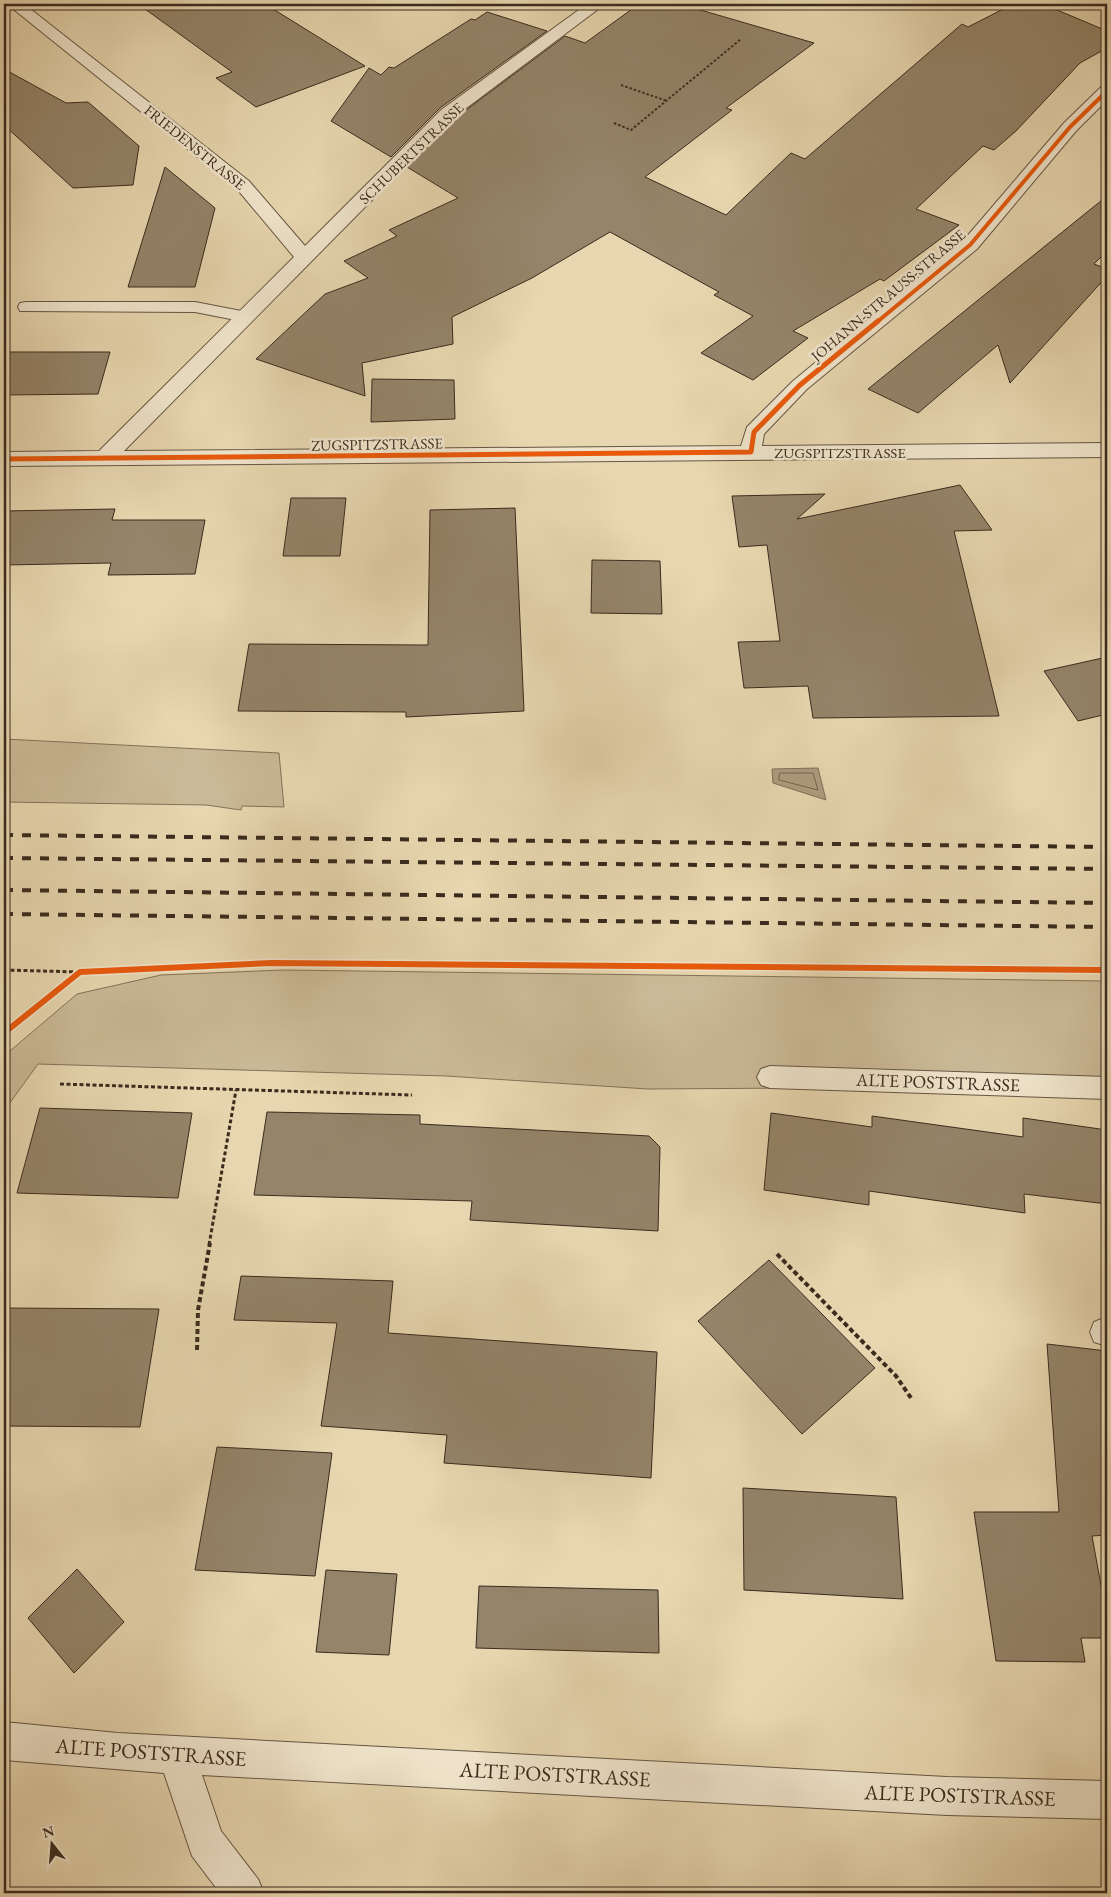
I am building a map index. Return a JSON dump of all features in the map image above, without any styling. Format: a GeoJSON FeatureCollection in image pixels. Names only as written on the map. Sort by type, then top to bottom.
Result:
{"type":"FeatureCollection","features":[{"type":"Feature","properties":{"kind":"street","name":"SCHUBERTSTRASSE"},"geometry":{"type":"LineString","coordinates":[[305,258],[447,114],[597,4]]}},
{"type":"Feature","properties":{"kind":"street","name":"FRIEDENSTRASSE"},"geometry":{"type":"LineString","coordinates":[[28,7],[243,185],[305,258]]}},
{"type":"Feature","properties":{"kind":"street","name":"JOHANN-STRAUSS-STRASSE"},"geometry":{"type":"LineString","coordinates":[[751,452],[754,432],[800,385],[970,245],[1070,127],[1107,91]]}},
{"type":"Feature","properties":{"kind":"street"},"geometry":{"type":"LineString","coordinates":[[105,458],[305,258]]}},
{"type":"Feature","properties":{"kind":"street","name":"ZUGSPITZSTRASSE"},"geometry":{"type":"LineString","coordinates":[[4,459],[1107,450]]}},
{"type":"Feature","properties":{"kind":"street","name":"ALTE POSTSTRASSE"},"geometry":{"type":"LineString","coordinates":[[4,1741],[118,1752],[947,1796],[1107,1800]]}},
{"type":"Feature","properties":{"kind":"street"},"geometry":{"type":"LineString","coordinates":[[176,1754],[206,1842],[244,1893]]}},
{"type":"Feature","properties":{"kind":"lane"},"geometry":{"type":"LineString","coordinates":[[26,308],[195,307],[246,317]]}},
{"type":"Feature","properties":{"kind":"lane","name":"ALTE POSTSTRASSE"},"geometry":{"type":"LineString","coordinates":[[770,1077],[1107,1088]]}},
{"type":"Feature","properties":{"kind":"path"},"geometry":{"type":"LineString","coordinates":[[614,123],[631,130],[741,39]]}},
{"type":"Feature","properties":{"kind":"path"},"geometry":{"type":"LineString","coordinates":[[622,84],[668,101]]}},
{"type":"Feature","properties":{"kind":"path"},"geometry":{"type":"LineString","coordinates":[[4,970],[80,972]]}},
{"type":"Feature","properties":{"kind":"path"},"geometry":{"type":"LineString","coordinates":[[60,1084],[412,1095]]}},
{"type":"Feature","properties":{"kind":"path"},"geometry":{"type":"LineString","coordinates":[[197,1350],[198,1310],[236,1090]]}},
{"type":"Feature","properties":{"kind":"path"},"geometry":{"type":"LineString","coordinates":[[777,1254],[896,1376],[911,1398]]}},
{"type":"Feature","properties":{"kind":"shaded area"},"geometry":{"type":"Polygon","coordinates":[[[4,739],[279,753],[284,807],[242,806],[241,810],[206,805],[4,802],[4,739]]]}},
{"type":"Feature","properties":{"kind":"shaded area"},"geometry":{"type":"Polygon","coordinates":[[[283,970],[1107,981],[1107,1086],[648,1089],[446,1076],[38,1064],[4,1111],[4,1056],[77,994],[161,975],[283,970]]]}},
{"type":"Feature","properties":{"kind":"water"},"geometry":{"type":"Polygon","coordinates":[[[818,768],[826,800],[773,783],[772,769],[818,768]]]}},
{"type":"Feature","properties":{"kind":"building"},"geometry":{"type":"Polygon","coordinates":[[[138,4],[265,4],[365,66],[256,107],[216,78],[232,72],[138,4]]]}},
{"type":"Feature","properties":{"kind":"building"},"geometry":{"type":"Polygon","coordinates":[[[639,4],[680,4],[814,43],[726,108],[732,110],[645,177],[726,215],[791,153],[805,159],[962,24],[968,27],[1013,4],[1043,4],[1107,31],[1107,48],[1080,63],[1016,131],[994,150],[983,146],[916,209],[959,225],[884,281],[880,279],[793,331],[808,338],[753,380],[701,353],[753,316],[714,295],[719,292],[610,232],[532,278],[452,317],[453,344],[362,363],[365,396],[256,359],[325,294],[368,278],[344,261],[397,236],[389,230],[458,198],[407,167],[454,119],[565,36],[585,43],[639,4]]]}},
{"type":"Feature","properties":{"kind":"building"},"geometry":{"type":"Polygon","coordinates":[[[487,12],[547,31],[440,108],[391,157],[331,121],[369,68],[381,75],[389,67],[394,68],[471,19],[475,20],[487,12]]]}},
{"type":"Feature","properties":{"kind":"building"},"geometry":{"type":"Polygon","coordinates":[[[4,69],[66,103],[88,102],[139,146],[133,185],[73,188],[4,125],[4,69]]]}},
{"type":"Feature","properties":{"kind":"building"},"geometry":{"type":"Polygon","coordinates":[[[165,167],[215,208],[195,287],[128,287],[165,167]]]}},
{"type":"Feature","properties":{"kind":"building"},"geometry":{"type":"Polygon","coordinates":[[[1107,196],[1107,251],[1094,264],[1107,269],[1107,276],[1010,383],[998,345],[918,413],[868,389],[1107,196]]]}},
{"type":"Feature","properties":{"kind":"building"},"geometry":{"type":"Polygon","coordinates":[[[4,352],[110,352],[98,394],[4,395],[4,352]]]}},
{"type":"Feature","properties":{"kind":"building"},"geometry":{"type":"Polygon","coordinates":[[[372,379],[454,380],[455,419],[371,422],[372,379]]]}},
{"type":"Feature","properties":{"kind":"building"},"geometry":{"type":"Polygon","coordinates":[[[960,485],[992,530],[954,531],[999,716],[813,718],[808,686],[744,688],[738,642],[780,641],[767,545],[739,547],[732,496],[825,494],[797,519],[960,485]]]}},
{"type":"Feature","properties":{"kind":"building"},"geometry":{"type":"Polygon","coordinates":[[[291,498],[346,498],[340,556],[283,556],[291,498]]]}},
{"type":"Feature","properties":{"kind":"building"},"geometry":{"type":"Polygon","coordinates":[[[515,508],[524,711],[406,717],[406,712],[238,711],[249,644],[428,645],[430,510],[515,508]]]}},
{"type":"Feature","properties":{"kind":"building"},"geometry":{"type":"Polygon","coordinates":[[[115,509],[112,520],[205,520],[195,574],[108,575],[111,563],[4,565],[4,511],[115,509]]]}},
{"type":"Feature","properties":{"kind":"building"},"geometry":{"type":"Polygon","coordinates":[[[592,560],[660,561],[662,614],[591,613],[592,560]]]}},
{"type":"Feature","properties":{"kind":"building"},"geometry":{"type":"Polygon","coordinates":[[[1107,657],[1107,714],[1078,721],[1044,671],[1107,657]]]}},
{"type":"Feature","properties":{"kind":"building"},"geometry":{"type":"Polygon","coordinates":[[[40,1108],[192,1113],[178,1198],[17,1193],[40,1108]]]}},
{"type":"Feature","properties":{"kind":"building"},"geometry":{"type":"Polygon","coordinates":[[[267,1112],[420,1115],[420,1124],[649,1136],[660,1147],[658,1231],[470,1220],[472,1201],[254,1195],[267,1112]]]}},
{"type":"Feature","properties":{"kind":"building"},"geometry":{"type":"Polygon","coordinates":[[[771,1113],[872,1127],[872,1116],[1023,1137],[1023,1118],[1107,1130],[1107,1204],[1024,1194],[1025,1213],[869,1191],[869,1205],[764,1190],[771,1113]]]}},
{"type":"Feature","properties":{"kind":"building"},"geometry":{"type":"Polygon","coordinates":[[[769,1260],[875,1368],[802,1434],[698,1321],[769,1260]]]}},
{"type":"Feature","properties":{"kind":"building"},"geometry":{"type":"Polygon","coordinates":[[[241,1276],[393,1281],[388,1333],[657,1352],[651,1478],[444,1463],[447,1435],[321,1426],[337,1323],[234,1320],[241,1276]]]}},
{"type":"Feature","properties":{"kind":"building"},"geometry":{"type":"Polygon","coordinates":[[[4,1308],[159,1309],[140,1427],[4,1426],[4,1308]]]}},
{"type":"Feature","properties":{"kind":"building"},"geometry":{"type":"Polygon","coordinates":[[[1047,1344],[1107,1351],[1107,1535],[1092,1536],[1107,1618],[1107,1638],[1081,1638],[1085,1662],[996,1661],[974,1512],[1059,1512],[1047,1344]]]}},
{"type":"Feature","properties":{"kind":"building"},"geometry":{"type":"Polygon","coordinates":[[[217,1447],[332,1453],[315,1576],[195,1570],[217,1447]]]}},
{"type":"Feature","properties":{"kind":"building"},"geometry":{"type":"Polygon","coordinates":[[[743,1488],[896,1497],[903,1599],[744,1590],[743,1488]]]}},
{"type":"Feature","properties":{"kind":"building"},"geometry":{"type":"Polygon","coordinates":[[[77,1569],[124,1622],[74,1673],[28,1618],[77,1569]]]}},
{"type":"Feature","properties":{"kind":"building"},"geometry":{"type":"Polygon","coordinates":[[[326,1570],[397,1574],[389,1655],[316,1652],[326,1570]]]}},
{"type":"Feature","properties":{"kind":"building"},"geometry":{"type":"Polygon","coordinates":[[[479,1586],[658,1590],[659,1653],[476,1648],[479,1586]]]}},
{"type":"Feature","properties":{"kind":"railway"},"geometry":{"type":"LineString","coordinates":[[4,835],[1107,847]]}},
{"type":"Feature","properties":{"kind":"railway"},"geometry":{"type":"LineString","coordinates":[[4,858],[1107,869]]}},
{"type":"Feature","properties":{"kind":"railway"},"geometry":{"type":"LineString","coordinates":[[4,890],[1107,903]]}},
{"type":"Feature","properties":{"kind":"railway"},"geometry":{"type":"LineString","coordinates":[[4,914],[1107,927]]}},
{"type":"Feature","properties":{"kind":"cycle path"},"geometry":{"type":"LineString","coordinates":[[4,459],[751,452],[754,432],[800,385],[970,245],[1070,127],[1107,91]]}},
{"type":"Feature","properties":{"kind":"cycle path"},"geometry":{"type":"LineString","coordinates":[[4,1033],[80,972],[272,963],[1107,970]]}}]}
